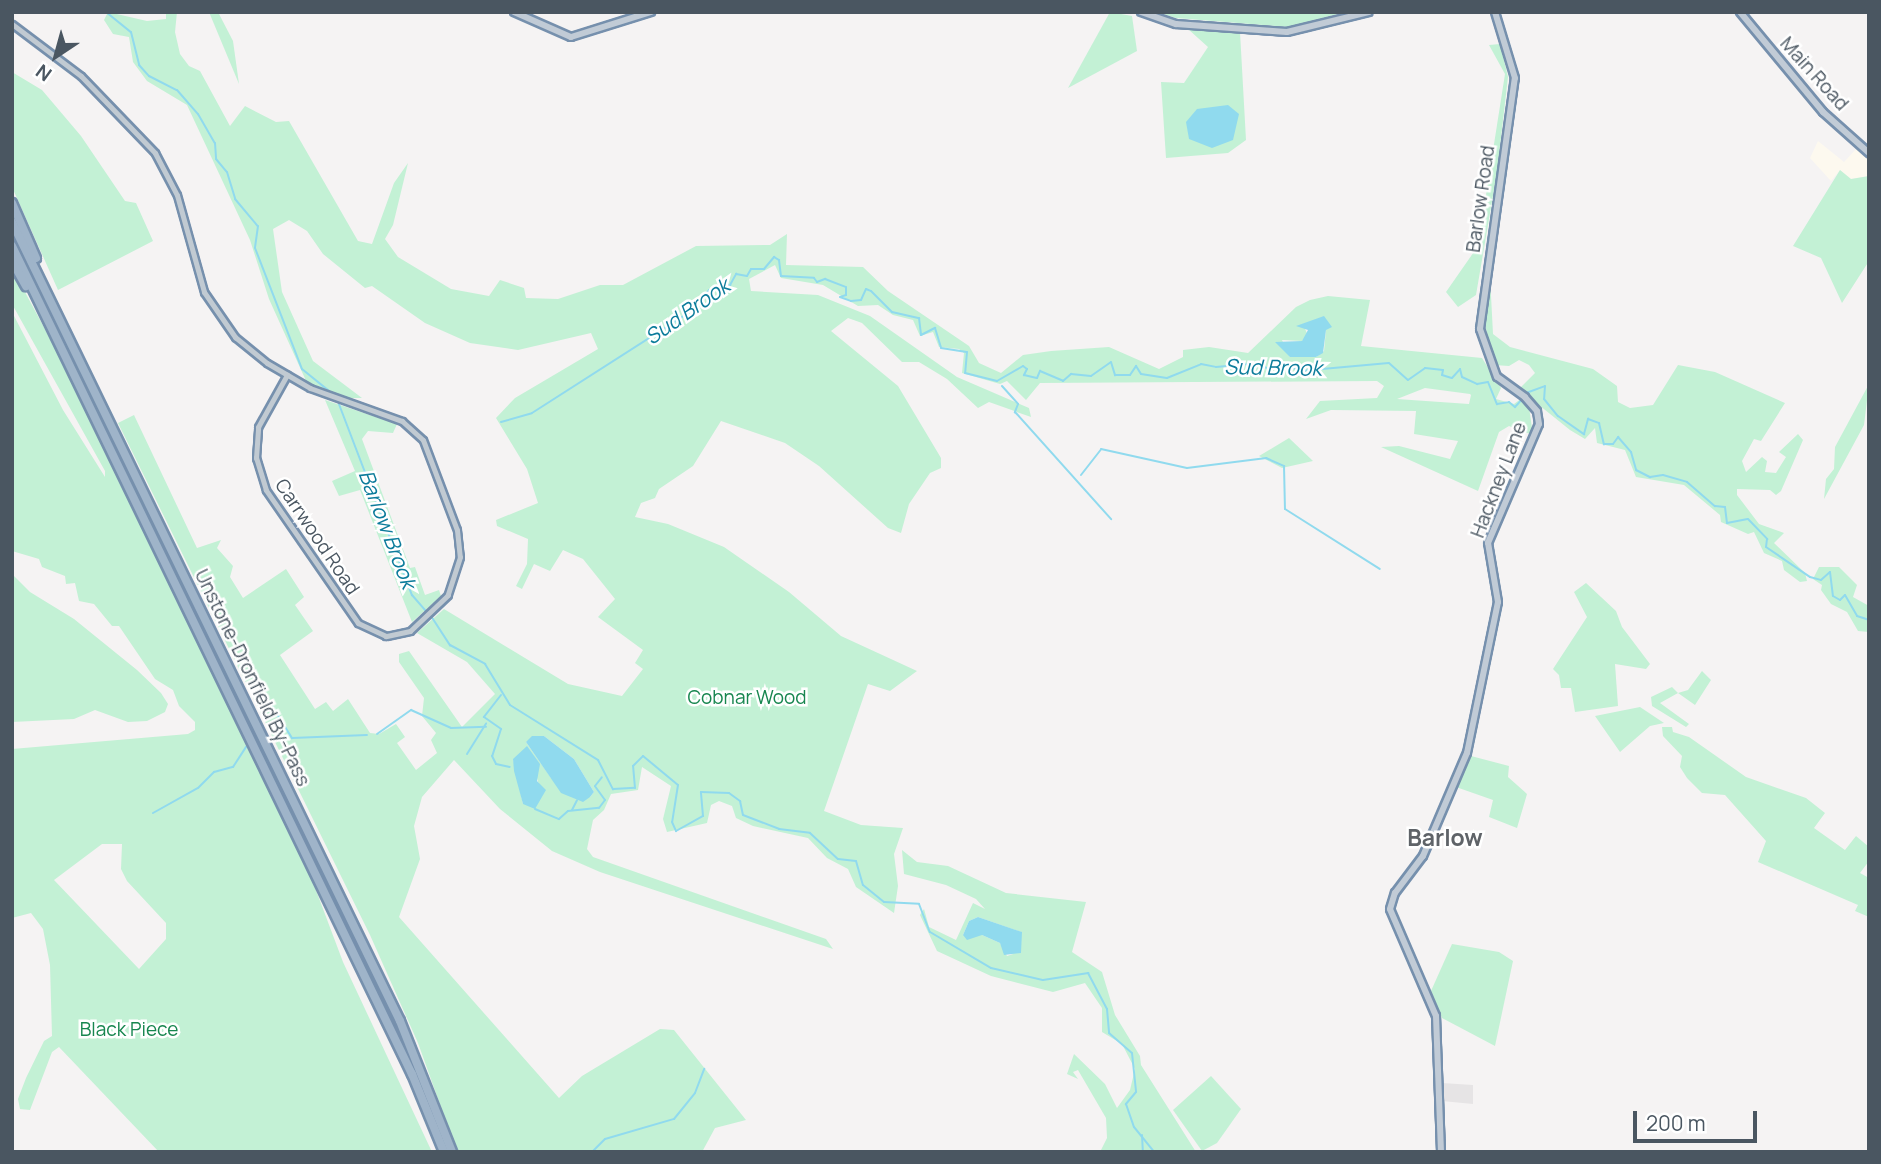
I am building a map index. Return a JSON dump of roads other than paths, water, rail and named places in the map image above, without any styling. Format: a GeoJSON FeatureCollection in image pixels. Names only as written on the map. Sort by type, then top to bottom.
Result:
{"type":"FeatureCollection","features":[{"type":"Feature","properties":{"kind":"highway"},"geometry":{"type":"LineString","coordinates":[[12,203],[71,336]]}},
{"type":"Feature","properties":{"kind":"highway","name":"Unstone-Dronfield By-Pass"},"geometry":{"type":"LineString","coordinates":[[12,222],[71,336],[401,1020],[452,1152]]}},
{"type":"Feature","properties":{"kind":"highway","name":"Unstone-Dronfield By-Pass"},"geometry":{"type":"LineString","coordinates":[[12,246],[422,1095],[444,1152]]}},
{"type":"Feature","properties":{"kind":"highway"},"geometry":{"type":"LineString","coordinates":[[12,261],[51,327]]}},
{"type":"Feature","properties":{"kind":"main road"},"geometry":{"type":"LineString","coordinates":[[514,12],[571,37],[651,12]]}},
{"type":"Feature","properties":{"kind":"main road"},"geometry":{"type":"LineString","coordinates":[[1141,12],[1176,24],[1287,32],[1369,12]]}},
{"type":"Feature","properties":{"kind":"main road"},"geometry":{"type":"LineString","coordinates":[[1496,14],[1504,12]]}},
{"type":"Feature","properties":{"kind":"main road","name":"Main Road"},"geometry":{"type":"LineString","coordinates":[[1740,12],[1823,111],[1869,153]]}},
{"type":"Feature","properties":{"kind":"main road","name":"Barlow Road"},"geometry":{"type":"LineString","coordinates":[[1496,14],[1514,78],[1502,191],[1479,314],[1491,366],[1505,383]]}},
{"type":"Feature","properties":{"kind":"main road","name":"Hackney Lane"},"geometry":{"type":"LineString","coordinates":[[1441,1152],[1436,1016],[1390,909],[1395,892],[1423,856],[1435,831],[1476,726],[1479,687],[1498,602],[1488,543],[1539,424],[1537,411],[1525,397],[1505,383]]}},
{"type":"Feature","properties":{"kind":"street"},"geometry":{"type":"LineString","coordinates":[[12,24],[81,76],[155,153],[177,195],[194,264],[212,308],[245,346],[286,375]]}},
{"type":"Feature","properties":{"kind":"street","name":"Carrwood Road"},"geometry":{"type":"LineString","coordinates":[[286,375],[344,403],[410,425],[428,450],[461,548],[454,584],[438,608],[410,631],[386,636],[358,623],[266,490],[256,458],[258,427],[286,375]]}},
{"type":"Feature","properties":{"kind":"water"},"geometry":{"type":"Polygon","coordinates":[[[1228,105],[1239,114],[1233,140],[1212,148],[1189,139],[1186,122],[1197,109],[1228,105]]]}},
{"type":"Feature","properties":{"kind":"water"},"geometry":{"type":"Polygon","coordinates":[[[1324,316],[1332,327],[1326,330],[1323,353],[1316,357],[1290,357],[1275,342],[1302,341],[1308,330],[1296,326],[1324,316]]]}},
{"type":"Feature","properties":{"kind":"water"},"geometry":{"type":"Polygon","coordinates":[[[532,736],[544,736],[574,759],[594,792],[590,797],[583,802],[561,793],[526,742],[532,736]]]}},
{"type":"Feature","properties":{"kind":"water"},"geometry":{"type":"Polygon","coordinates":[[[527,746],[540,764],[537,781],[546,790],[535,809],[523,804],[514,771],[513,759],[527,746]]]}},
{"type":"Feature","properties":{"kind":"water"},"geometry":{"type":"Polygon","coordinates":[[[978,917],[1022,932],[1021,953],[1004,955],[1000,943],[982,935],[967,940],[963,935],[969,921],[978,917]]]}},
{"type":"Feature","properties":{"kind":"waterway","name":"Barlow Brook"},"geometry":{"type":"LineString","coordinates":[[106,12],[131,32],[139,65],[149,76],[177,90],[198,114],[215,143],[216,159],[227,172],[235,199],[258,226],[255,248],[302,369],[334,395]]}},
{"type":"Feature","properties":{"kind":"waterway","name":"Sud Brook"},"geometry":{"type":"LineString","coordinates":[[501,422],[532,413],[685,315],[709,290],[730,285],[736,274],[747,276],[751,269],[764,269],[774,257],[779,260],[781,276],[814,278],[817,282],[825,279],[846,287],[846,295],[840,297],[851,301],[861,300],[866,289],[871,291],[892,312],[919,318],[921,335],[935,328],[941,348],[967,352],[965,373],[997,381],[1023,366],[1027,369],[1024,375],[1037,378],[1040,371],[1063,381],[1071,374],[1091,376],[1111,362],[1115,375],[1130,375],[1136,366],[1141,374],[1167,378],[1201,364],[1216,367],[1259,363],[1268,369],[1285,364],[1300,371],[1389,363],[1408,380],[1425,368],[1443,370],[1442,375],[1452,378],[1460,369],[1462,377],[1477,384],[1488,382],[1497,404],[1509,402],[1515,407],[1523,398]]}},
{"type":"Feature","properties":{"kind":"waterway"},"geometry":{"type":"LineString","coordinates":[[1002,386],[1018,404],[1015,412],[1111,519]]}},
{"type":"Feature","properties":{"kind":"waterway","name":"Sud Brook"},"geometry":{"type":"LineString","coordinates":[[1526,393],[1545,386],[1544,399],[1558,416],[1584,434],[1588,419],[1599,423],[1604,444],[1613,444],[1618,437],[1631,452],[1636,470],[1650,477],[1663,475],[1687,482],[1715,506],[1725,507],[1727,523],[1748,519],[1767,539],[1766,547],[1810,577],[1821,580],[1830,572],[1833,596],[1840,600],[1845,595],[1857,616],[1869,620]]}},
{"type":"Feature","properties":{"kind":"waterway","name":"Barlow Brook"},"geometry":{"type":"LineString","coordinates":[[337,399],[412,595],[427,612]]}},
{"type":"Feature","properties":{"kind":"waterway"},"geometry":{"type":"LineString","coordinates":[[1081,475],[1101,449],[1187,468],[1266,458],[1284,466],[1285,509],[1380,569]]}},
{"type":"Feature","properties":{"kind":"waterway","name":"Barlow Brook"},"geometry":{"type":"LineString","coordinates":[[431,616],[450,645],[485,664],[510,705],[598,760],[613,789],[635,788],[633,766],[643,756],[678,785],[672,822],[676,831],[703,816],[701,792],[729,793],[740,801],[743,815],[779,829],[810,833],[838,859],[856,861],[863,885],[884,902],[919,904],[930,932],[991,968],[1043,980],[1088,973],[1107,1009],[1109,1033],[1132,1053],[1136,1092],[1126,1104],[1134,1127],[1154,1152]]}},
{"type":"Feature","properties":{"kind":"waterway"},"geometry":{"type":"LineString","coordinates":[[248,675],[251,673],[292,738],[367,735]]}},
{"type":"Feature","properties":{"kind":"waterway"},"geometry":{"type":"LineString","coordinates":[[501,695],[484,717],[501,729],[492,756],[496,764],[510,767]]}},
{"type":"Feature","properties":{"kind":"waterway"},"geometry":{"type":"LineString","coordinates":[[377,734],[411,710],[451,728],[486,727]]}},
{"type":"Feature","properties":{"kind":"waterway"},"geometry":{"type":"LineString","coordinates":[[467,754],[486,723]]}},
{"type":"Feature","properties":{"kind":"waterway"},"geometry":{"type":"LineString","coordinates":[[153,813],[198,788],[214,772],[233,767],[246,747]]}},
{"type":"Feature","properties":{"kind":"waterway"},"geometry":{"type":"LineString","coordinates":[[535,809],[559,819],[568,811],[599,808],[605,800],[595,786],[602,777]]}},
{"type":"Feature","properties":{"kind":"waterway"},"geometry":{"type":"LineString","coordinates":[[572,810],[577,800]]}},
{"type":"Feature","properties":{"kind":"waterway"},"geometry":{"type":"LineString","coordinates":[[592,1152],[605,1139],[674,1119],[695,1093],[704,1069]]}},
{"type":"Feature","properties":{"kind":"waterway"},"geometry":{"type":"LineString","coordinates":[[1142,1135],[1143,1152]]}},
{"type":"Feature","properties":{"kind":"district","name":"Barlow"},"geometry":{"type":"Point","coordinates":[1445,837]}},
{"type":"Feature","properties":{"kind":"park label","name":"Cobnar Wood"},"geometry":{"type":"Point","coordinates":[747,698]}},
{"type":"Feature","properties":{"kind":"park label","name":"Black Piece"},"geometry":{"type":"Point","coordinates":[129,1030]}}]}
